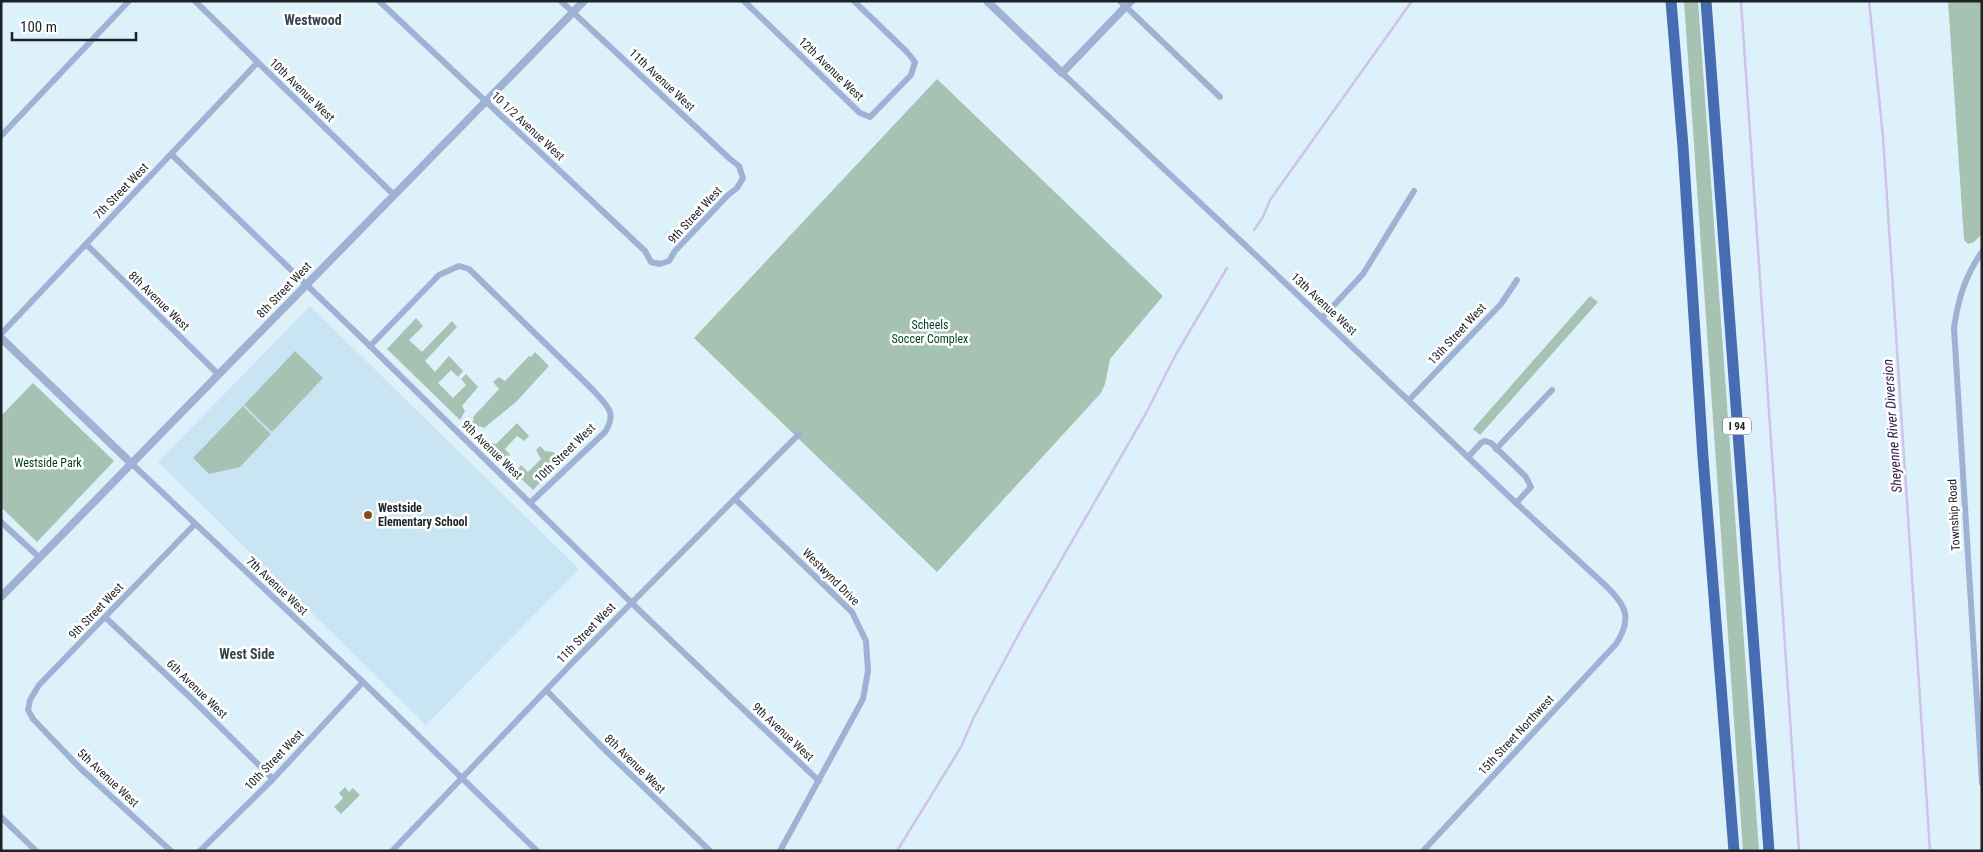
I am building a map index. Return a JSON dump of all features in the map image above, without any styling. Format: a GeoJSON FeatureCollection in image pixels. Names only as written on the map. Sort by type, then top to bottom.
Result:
{"type":"FeatureCollection","features":[{"type":"Feature","properties":{"kind":"highway"},"geometry":{"type":"LineString","coordinates":[[1671,1],[1683,147],[1703,457],[1734,851]]}},
{"type":"Feature","properties":{"kind":"highway","name":"I 94"},"geometry":{"type":"LineString","coordinates":[[1706,1],[1769,851]]}},
{"type":"Feature","properties":{"kind":"street"},"geometry":{"type":"LineString","coordinates":[[1,136],[129,1]]}},
{"type":"Feature","properties":{"kind":"street","name":"10th Avenue West"},"geometry":{"type":"LineString","coordinates":[[196,1],[257,64],[394,194]]}},
{"type":"Feature","properties":{"kind":"street","name":"10 1/2 Avenue West"},"geometry":{"type":"LineString","coordinates":[[379,1],[645,251],[651,262],[660,264]]}},
{"type":"Feature","properties":{"kind":"street","name":"11th Avenue West"},"geometry":{"type":"LineString","coordinates":[[561,1],[739,166],[743,178]]}},
{"type":"Feature","properties":{"kind":"street","name":"8th Street West"},"geometry":{"type":"LineString","coordinates":[[1,597],[305,284],[584,1]]}},
{"type":"Feature","properties":{"kind":"street","name":"12th Avenue West"},"geometry":{"type":"LineString","coordinates":[[744,1],[860,113],[870,118],[911,75],[914,62],[907,52],[854,1]]}},
{"type":"Feature","properties":{"kind":"street","name":"13th Avenue West"},"geometry":{"type":"LineString","coordinates":[[986,1],[1469,456],[1516,503],[1617,596],[1624,607],[1627,618],[1623,632]]}},
{"type":"Feature","properties":{"kind":"street"},"geometry":{"type":"LineString","coordinates":[[1062,73],[1125,3],[1220,97]]}},
{"type":"Feature","properties":{"kind":"street","name":"7th Street West"},"geometry":{"type":"LineString","coordinates":[[1,334],[257,64]]}},
{"type":"Feature","properties":{"kind":"street","name":"9th Avenue West"},"geometry":{"type":"LineString","coordinates":[[172,155],[632,603],[818,781]]}},
{"type":"Feature","properties":{"kind":"street","name":"9th Street West"},"geometry":{"type":"LineString","coordinates":[[660,264],[670,261],[682,244],[728,195],[737,188],[743,178]]}},
{"type":"Feature","properties":{"kind":"street"},"geometry":{"type":"LineString","coordinates":[[1322,318],[1363,274],[1414,191]]}},
{"type":"Feature","properties":{"kind":"street","name":"8th Avenue West"},"geometry":{"type":"LineString","coordinates":[[86,244],[218,374]]}},
{"type":"Feature","properties":{"kind":"street","name":"Township Road"},"geometry":{"type":"LineString","coordinates":[[1982,252],[1964,283],[1957,307],[1954,328],[1982,783]]}},
{"type":"Feature","properties":{"kind":"street","name":"10th Street West"},"geometry":{"type":"LineString","coordinates":[[370,346],[438,275],[459,266],[469,269],[593,390],[609,408],[610,424],[605,432],[530,503]]}},
{"type":"Feature","properties":{"kind":"street","name":"13th Street West"},"geometry":{"type":"LineString","coordinates":[[1409,400],[1501,304],[1517,280]]}},
{"type":"Feature","properties":{"kind":"street","name":"7th Avenue West"},"geometry":{"type":"LineString","coordinates":[[1,338],[363,682],[537,851]]}},
{"type":"Feature","properties":{"kind":"street"},"geometry":{"type":"LineString","coordinates":[[1496,449],[1552,390]]}},
{"type":"Feature","properties":{"kind":"street","name":"11th Street West"},"geometry":{"type":"LineString","coordinates":[[392,851],[798,434]]}},
{"type":"Feature","properties":{"kind":"street"},"geometry":{"type":"LineString","coordinates":[[1469,456],[1481,443],[1485,441],[1491,443],[1530,483],[1529,491],[1516,503]]}},
{"type":"Feature","properties":{"kind":"street","name":"Westwynd Drive"},"geometry":{"type":"LineString","coordinates":[[735,498],[852,612],[866,641],[868,671],[863,699],[780,851]]}},
{"type":"Feature","properties":{"kind":"street"},"geometry":{"type":"LineString","coordinates":[[1,522],[40,558]]}},
{"type":"Feature","properties":{"kind":"street","name":"9th Street West"},"geometry":{"type":"LineString","coordinates":[[33,719],[28,710],[30,700],[39,685],[195,524]]}},
{"type":"Feature","properties":{"kind":"street","name":"6th Avenue West"},"geometry":{"type":"LineString","coordinates":[[105,617],[273,779]]}},
{"type":"Feature","properties":{"kind":"street","name":"15th Street Northwest"},"geometry":{"type":"LineString","coordinates":[[1423,851],[1602,659],[1623,632]]}},
{"type":"Feature","properties":{"kind":"street","name":"10th Street West"},"geometry":{"type":"LineString","coordinates":[[200,851],[273,779],[363,682]]}},
{"type":"Feature","properties":{"kind":"street","name":"8th Avenue West"},"geometry":{"type":"LineString","coordinates":[[547,691],[710,851]]}},
{"type":"Feature","properties":{"kind":"street","name":"5th Avenue West"},"geometry":{"type":"LineString","coordinates":[[33,719],[80,768],[171,851]]}},
{"type":"Feature","properties":{"kind":"street"},"geometry":{"type":"LineString","coordinates":[[1,817],[36,851]]}},
{"type":"Feature","properties":{"kind":"shaded area","name":"Westside Elementary School"},"geometry":{"type":"Polygon","coordinates":[[[310,306],[579,569],[426,725],[158,462],[310,306]]]}},
{"type":"Feature","properties":{"kind":"green space"},"geometry":{"type":"Polygon","coordinates":[[[1684,1],[1698,1],[1759,851],[1743,851],[1684,1]]]}},
{"type":"Feature","properties":{"kind":"green space"},"geometry":{"type":"Polygon","coordinates":[[[1948,1],[1982,1],[1982,234],[1974,242],[1968,244],[1964,240],[1948,1]]]}},
{"type":"Feature","properties":{"kind":"green space","name":"Scheels Soccer Complex"},"geometry":{"type":"Polygon","coordinates":[[[937,79],[1163,296],[1110,359],[1105,384],[1101,393],[937,572],[694,338],[937,79]]]}},
{"type":"Feature","properties":{"kind":"green space"},"geometry":{"type":"Polygon","coordinates":[[[1590,296],[1598,302],[1480,435],[1473,429],[1590,296]]]}},
{"type":"Feature","properties":{"kind":"green space"},"geometry":{"type":"Polygon","coordinates":[[[416,318],[423,326],[409,340],[422,352],[452,321],[457,327],[425,361],[435,372],[449,356],[463,371],[458,377],[451,370],[438,383],[453,398],[466,385],[461,379],[466,374],[478,387],[462,406],[465,411],[460,420],[387,349],[416,318]]]}},
{"type":"Feature","properties":{"kind":"green space"},"geometry":{"type":"Polygon","coordinates":[[[295,351],[323,378],[272,432],[244,405],[295,351]]]}},
{"type":"Feature","properties":{"kind":"green space"},"geometry":{"type":"Polygon","coordinates":[[[535,352],[549,366],[516,402],[484,428],[480,426],[474,432],[465,425],[470,424],[474,420],[473,417],[499,389],[493,382],[499,377],[505,381],[535,352]]]}},
{"type":"Feature","properties":{"kind":"green space","name":"Westside Park"},"geometry":{"type":"Polygon","coordinates":[[[33,383],[114,461],[37,542],[1,507],[1,416],[33,383]]]}},
{"type":"Feature","properties":{"kind":"green space"},"geometry":{"type":"Polygon","coordinates":[[[243,406],[271,434],[240,467],[209,474],[193,458],[243,406]]]}},
{"type":"Feature","properties":{"kind":"green space"},"geometry":{"type":"Polygon","coordinates":[[[517,423],[529,436],[524,441],[517,436],[505,449],[510,455],[504,462],[479,439],[496,444],[517,423]]]}},
{"type":"Feature","properties":{"kind":"green space"},"geometry":{"type":"Polygon","coordinates":[[[540,446],[545,451],[553,452],[562,460],[533,490],[515,473],[521,465],[528,472],[541,459],[536,450],[540,446]]]}},
{"type":"Feature","properties":{"kind":"green space"},"geometry":{"type":"Polygon","coordinates":[[[345,787],[349,792],[353,788],[360,795],[341,814],[334,807],[343,798],[339,793],[345,787]]]}},
{"type":"Feature","properties":{"kind":"waterway"},"geometry":{"type":"LineString","coordinates":[[1254,230],[1263,217],[1270,200],[1412,1]]}},
{"type":"Feature","properties":{"kind":"waterway"},"geometry":{"type":"LineString","coordinates":[[1741,1],[1799,851]]}},
{"type":"Feature","properties":{"kind":"waterway","name":"Sheyenne River Diversion"},"geometry":{"type":"LineString","coordinates":[[1869,1],[1883,137],[1930,851]]}},
{"type":"Feature","properties":{"kind":"waterway"},"geometry":{"type":"LineString","coordinates":[[897,851],[961,747],[973,719],[1023,626],[1145,415],[1175,356],[1227,268]]}},
{"type":"Feature","properties":{"kind":"place","name":"Westside Elementary School"},"geometry":{"type":"Point","coordinates":[368,515]}},
{"type":"Feature","properties":{"kind":"district","name":"Westwood"},"geometry":{"type":"Point","coordinates":[313,20]}},
{"type":"Feature","properties":{"kind":"district","name":"West Side"},"geometry":{"type":"Point","coordinates":[247,654]}}]}
